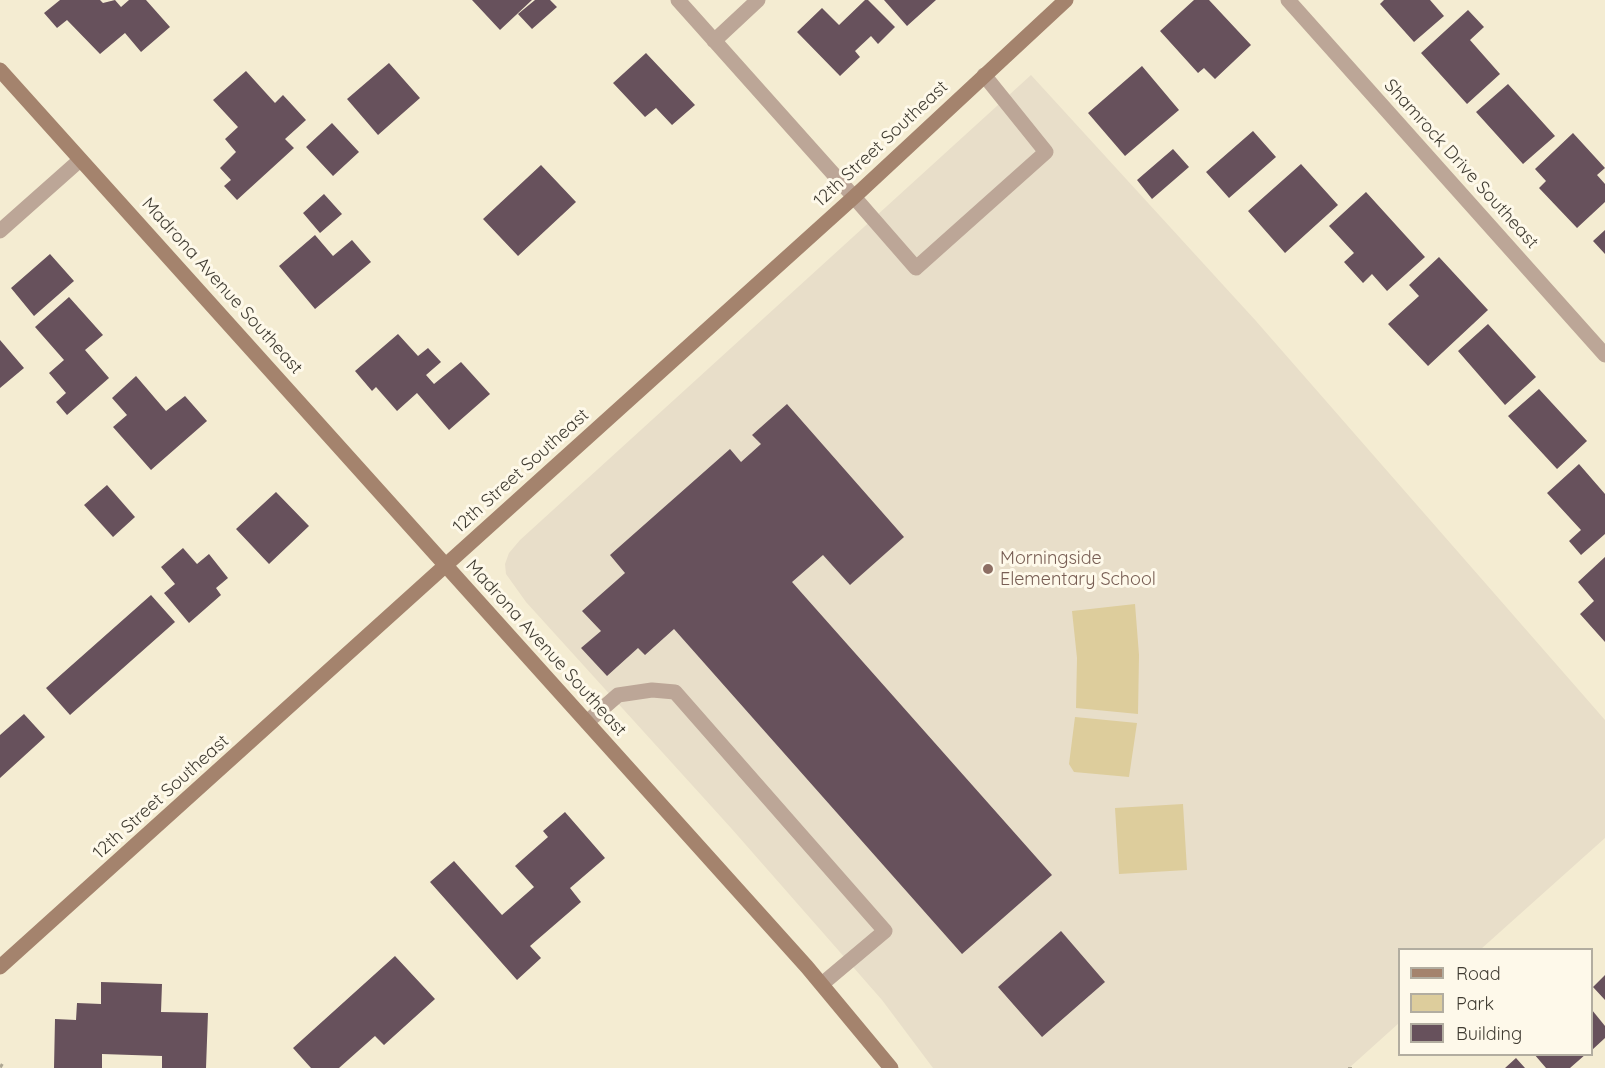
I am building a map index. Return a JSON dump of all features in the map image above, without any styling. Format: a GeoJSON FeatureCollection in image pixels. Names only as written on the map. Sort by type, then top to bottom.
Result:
{"type":"FeatureCollection","features":[{"type":"Feature","properties":{"kind":"main road","name":"12th Street Southeast"},"geometry":{"type":"LineString","coordinates":[[0,967],[854,197],[1066,0]]}},
{"type":"Feature","properties":{"kind":"main road","name":"Madrona Avenue Southeast"},"geometry":{"type":"LineString","coordinates":[[0,70],[192,280],[822,984],[891,1068]]}},
{"type":"Feature","properties":{"kind":"street"},"geometry":{"type":"LineString","coordinates":[[678,0],[916,268],[1046,152],[984,75]]}},
{"type":"Feature","properties":{"kind":"street"},"geometry":{"type":"LineString","coordinates":[[714,41],[758,0]]}},
{"type":"Feature","properties":{"kind":"street","name":"Shamrock Drive Southeast"},"geometry":{"type":"LineString","coordinates":[[1288,0],[1605,355]]}},
{"type":"Feature","properties":{"kind":"street"},"geometry":{"type":"LineString","coordinates":[[0,231],[80,160]]}},
{"type":"Feature","properties":{"kind":"street"},"geometry":{"type":"LineString","coordinates":[[586,722],[618,695],[652,690],[675,692],[885,931],[822,984]]}},
{"type":"Feature","properties":{"kind":"path"},"geometry":{"type":"LineString","coordinates":[[0,1065],[5,1068]]}},
{"type":"Feature","properties":{"kind":"shaded area","name":"Morningside Elementary School"},"geometry":{"type":"Polygon","coordinates":[[[1031,75],[1256,321],[1605,720],[1605,838],[1482,948],[1398,948],[1398,1024],[1349,1068],[933,1068],[882,1000],[731,828],[526,602],[506,574],[505,564],[509,553],[520,540],[1031,75]]]}},
{"type":"Feature","properties":{"kind":"green space"},"geometry":{"type":"Polygon","coordinates":[[[1135,604],[1139,655],[1138,714],[1076,708],[1077,658],[1072,611],[1135,604]]]}},
{"type":"Feature","properties":{"kind":"green space"},"geometry":{"type":"Polygon","coordinates":[[[1075,717],[1137,723],[1129,777],[1074,772],[1069,764],[1075,717]]]}},
{"type":"Feature","properties":{"kind":"green space"},"geometry":{"type":"Polygon","coordinates":[[[1183,804],[1187,870],[1119,874],[1115,808],[1183,804]]]}},
{"type":"Feature","properties":{"kind":"building"},"geometry":{"type":"Polygon","coordinates":[[[60,0],[100,0],[103,3],[115,0],[121,7],[129,0],[146,0],[170,27],[141,52],[125,33],[100,54],[67,20],[57,28],[44,13],[60,0]]]}},
{"type":"Feature","properties":{"kind":"building"},"geometry":{"type":"Polygon","coordinates":[[[472,0],[532,0],[500,30],[472,0]]]}},
{"type":"Feature","properties":{"kind":"building"},"geometry":{"type":"Polygon","coordinates":[[[535,0],[550,0],[557,7],[532,29],[518,14],[535,0]]]}},
{"type":"Feature","properties":{"kind":"building"},"geometry":{"type":"Polygon","coordinates":[[[865,0],[868,0],[895,27],[878,44],[871,36],[855,51],[860,57],[840,76],[797,32],[822,8],[839,25],[865,0]]]}},
{"type":"Feature","properties":{"kind":"building"},"geometry":{"type":"Polygon","coordinates":[[[884,0],[936,0],[907,26],[884,0]]]}},
{"type":"Feature","properties":{"kind":"building"},"geometry":{"type":"Polygon","coordinates":[[[1194,0],[1209,0],[1251,45],[1215,79],[1204,68],[1198,73],[1160,31],[1194,0]]]}},
{"type":"Feature","properties":{"kind":"building"},"geometry":{"type":"Polygon","coordinates":[[[1384,0],[1430,0],[1444,16],[1414,42],[1380,4],[1384,0]]]}},
{"type":"Feature","properties":{"kind":"building"},"geometry":{"type":"Polygon","coordinates":[[[1468,10],[1484,27],[1470,40],[1500,74],[1467,104],[1421,53],[1468,10]]]}},
{"type":"Feature","properties":{"kind":"building"},"geometry":{"type":"Polygon","coordinates":[[[646,53],[695,105],[672,125],[656,108],[645,117],[613,83],[646,53]]]}},
{"type":"Feature","properties":{"kind":"building"},"geometry":{"type":"Polygon","coordinates":[[[389,63],[420,98],[378,135],[347,99],[389,63]]]}},
{"type":"Feature","properties":{"kind":"building"},"geometry":{"type":"Polygon","coordinates":[[[1142,66],[1179,110],[1125,156],[1088,113],[1142,66]]]}},
{"type":"Feature","properties":{"kind":"building"},"geometry":{"type":"Polygon","coordinates":[[[246,71],[275,103],[283,95],[306,120],[285,139],[294,148],[237,200],[224,186],[231,180],[220,168],[236,152],[225,139],[238,127],[213,100],[246,71]]]}},
{"type":"Feature","properties":{"kind":"building"},"geometry":{"type":"Polygon","coordinates":[[[1508,84],[1555,136],[1523,164],[1476,112],[1508,84]]]}},
{"type":"Feature","properties":{"kind":"building"},"geometry":{"type":"Polygon","coordinates":[[[332,123],[359,152],[333,176],[306,147],[332,123]]]}},
{"type":"Feature","properties":{"kind":"building"},"geometry":{"type":"Polygon","coordinates":[[[1253,131],[1276,157],[1229,198],[1206,172],[1253,131]]]}},
{"type":"Feature","properties":{"kind":"building"},"geometry":{"type":"Polygon","coordinates":[[[1573,133],[1605,168],[1597,175],[1605,184],[1605,202],[1577,228],[1539,188],[1546,181],[1535,169],[1573,133]]]}},
{"type":"Feature","properties":{"kind":"building"},"geometry":{"type":"Polygon","coordinates":[[[1173,149],[1189,167],[1152,199],[1137,180],[1173,149]]]}},
{"type":"Feature","properties":{"kind":"building"},"geometry":{"type":"Polygon","coordinates":[[[1301,164],[1338,205],[1285,253],[1248,211],[1301,164]]]}},
{"type":"Feature","properties":{"kind":"building"},"geometry":{"type":"Polygon","coordinates":[[[541,165],[576,202],[518,256],[483,219],[541,165]]]}},
{"type":"Feature","properties":{"kind":"building"},"geometry":{"type":"Polygon","coordinates":[[[1366,192],[1425,257],[1387,291],[1372,274],[1363,283],[1344,262],[1354,253],[1329,226],[1366,192]]]}},
{"type":"Feature","properties":{"kind":"building"},"geometry":{"type":"Polygon","coordinates":[[[324,194],[342,214],[320,233],[303,213],[324,194]]]}},
{"type":"Feature","properties":{"kind":"building"},"geometry":{"type":"Polygon","coordinates":[[[1605,230],[1605,254],[1593,241],[1605,230]]]}},
{"type":"Feature","properties":{"kind":"building"},"geometry":{"type":"Polygon","coordinates":[[[315,235],[333,256],[352,240],[371,262],[315,309],[279,266],[315,235]]]}},
{"type":"Feature","properties":{"kind":"building"},"geometry":{"type":"Polygon","coordinates":[[[50,254],[74,281],[34,316],[11,288],[50,254]]]}},
{"type":"Feature","properties":{"kind":"building"},"geometry":{"type":"Polygon","coordinates":[[[1439,257],[1488,310],[1428,366],[1388,324],[1419,296],[1409,285],[1439,257]]]}},
{"type":"Feature","properties":{"kind":"building"},"geometry":{"type":"Polygon","coordinates":[[[69,297],[103,335],[85,350],[109,378],[67,415],[56,402],[66,393],[49,373],[64,360],[35,327],[69,297]]]}},
{"type":"Feature","properties":{"kind":"building"},"geometry":{"type":"Polygon","coordinates":[[[1488,324],[1536,377],[1505,405],[1458,351],[1488,324]]]}},
{"type":"Feature","properties":{"kind":"building"},"geometry":{"type":"Polygon","coordinates":[[[398,334],[418,356],[428,348],[441,362],[426,375],[434,384],[461,362],[490,394],[449,430],[417,393],[397,411],[376,387],[372,391],[355,371],[398,334]]]}},
{"type":"Feature","properties":{"kind":"building"},"geometry":{"type":"Polygon","coordinates":[[[0,340],[24,368],[0,388],[0,340]]]}},
{"type":"Feature","properties":{"kind":"building"},"geometry":{"type":"Polygon","coordinates":[[[136,376],[166,411],[185,396],[207,421],[151,470],[113,427],[127,415],[112,398],[136,376]]]}},
{"type":"Feature","properties":{"kind":"building"},"geometry":{"type":"Polygon","coordinates":[[[1539,389],[1587,441],[1557,469],[1508,416],[1539,389]]]}},
{"type":"Feature","properties":{"kind":"building"},"geometry":{"type":"Polygon","coordinates":[[[787,404],[904,537],[850,585],[823,555],[792,582],[1052,875],[962,954],[674,629],[645,655],[638,648],[607,676],[581,648],[601,631],[582,611],[625,573],[610,555],[730,449],[741,462],[761,444],[752,435],[787,404]]]}},
{"type":"Feature","properties":{"kind":"building"},"geometry":{"type":"Polygon","coordinates":[[[1579,464],[1605,494],[1605,534],[1581,555],[1569,541],[1581,530],[1547,493],[1579,464]]]}},
{"type":"Feature","properties":{"kind":"building"},"geometry":{"type":"Polygon","coordinates":[[[107,485],[135,517],[113,537],[84,505],[107,485]]]}},
{"type":"Feature","properties":{"kind":"building"},"geometry":{"type":"Polygon","coordinates":[[[276,492],[309,526],[269,564],[236,529],[276,492]]]}},
{"type":"Feature","properties":{"kind":"building"},"geometry":{"type":"Polygon","coordinates":[[[183,548],[197,564],[209,554],[228,578],[216,588],[221,595],[189,623],[164,593],[175,584],[161,567],[183,548]]]}},
{"type":"Feature","properties":{"kind":"building"},"geometry":{"type":"Polygon","coordinates":[[[1605,557],[1605,642],[1580,614],[1594,601],[1578,582],[1605,557]]]}},
{"type":"Feature","properties":{"kind":"building"},"geometry":{"type":"Polygon","coordinates":[[[151,595],[175,622],[70,715],[46,688],[151,595]]]}},
{"type":"Feature","properties":{"kind":"building"},"geometry":{"type":"Polygon","coordinates":[[[24,714],[45,737],[0,778],[0,735],[24,714]]]}},
{"type":"Feature","properties":{"kind":"building"},"geometry":{"type":"Polygon","coordinates":[[[565,812],[605,858],[570,888],[581,902],[530,946],[541,958],[517,980],[430,882],[454,861],[502,915],[534,887],[515,866],[548,837],[543,831],[565,812]]]}},
{"type":"Feature","properties":{"kind":"building"},"geometry":{"type":"Polygon","coordinates":[[[1061,931],[1105,982],[1042,1037],[998,987],[1061,931]]]}},
{"type":"Feature","properties":{"kind":"building"},"geometry":{"type":"Polygon","coordinates":[[[395,956],[435,999],[384,1045],[375,1036],[339,1068],[311,1068],[293,1048],[395,956]]]}},
{"type":"Feature","properties":{"kind":"building"},"geometry":{"type":"Polygon","coordinates":[[[1605,975],[1605,1000],[1593,987],[1605,975]]]}},
{"type":"Feature","properties":{"kind":"building"},"geometry":{"type":"Polygon","coordinates":[[[101,982],[162,984],[161,1012],[208,1013],[206,1068],[162,1068],[162,1056],[102,1054],[102,1068],[54,1068],[55,1019],[76,1020],[77,1003],[101,1004],[101,982]]]}},
{"type":"Feature","properties":{"kind":"building"},"geometry":{"type":"Polygon","coordinates":[[[1593,1011],[1605,1026],[1605,1038],[1593,1049],[1593,1011]]]}},
{"type":"Feature","properties":{"kind":"building"},"geometry":{"type":"Polygon","coordinates":[[[1536,1056],[1584,1056],[1570,1068],[1546,1068],[1536,1056]]]}},
{"type":"Feature","properties":{"kind":"building"},"geometry":{"type":"Polygon","coordinates":[[[1516,1058],[1525,1068],[1505,1068],[1516,1058]]]}},
{"type":"Feature","properties":{"kind":"place","name":"Morningside Elementary School"},"geometry":{"type":"Point","coordinates":[988,569]}}]}
